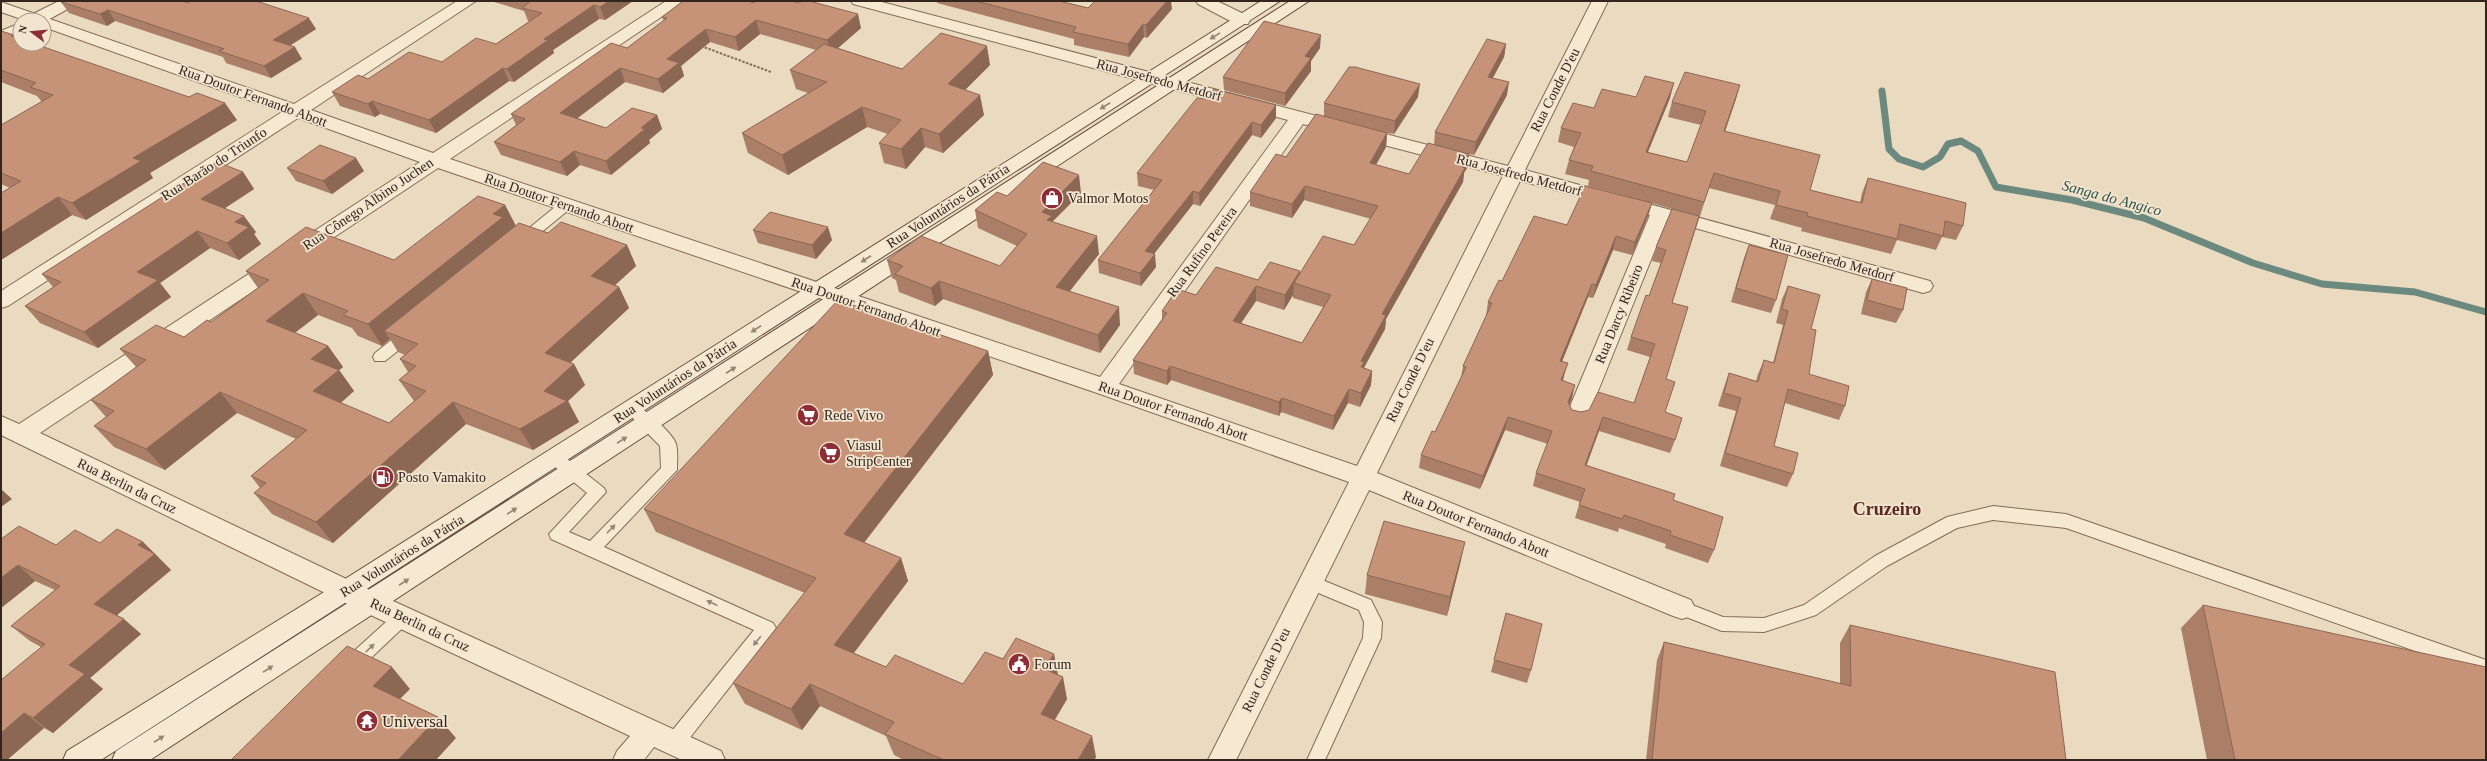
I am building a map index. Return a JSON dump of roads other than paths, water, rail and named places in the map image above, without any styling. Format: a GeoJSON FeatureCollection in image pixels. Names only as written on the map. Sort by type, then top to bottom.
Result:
{"type":"FeatureCollection","features":[{"type":"Feature","properties":{"kind":"street"},"geometry":{"type":"LineString","coordinates":[[52,12],[71,1]]}},
{"type":"Feature","properties":{"kind":"street","name":"Rua Barão do Triunfo"},"geometry":{"type":"LineString","coordinates":[[1,301],[468,1]]}},
{"type":"Feature","properties":{"kind":"street","name":"Rua Cônego Albino Juchen"},"geometry":{"type":"LineString","coordinates":[[11,430],[433,160],[677,1]]}},
{"type":"Feature","properties":{"kind":"street","name":"Rua Josefredo Metdorf"},"geometry":{"type":"LineString","coordinates":[[859,1],[1661,212],[1923,286]]}},
{"type":"Feature","properties":{"kind":"street"},"geometry":{"type":"LineString","coordinates":[[1204,1],[1242,20]]}},
{"type":"Feature","properties":{"kind":"street","name":"Rua Voluntários da Pátria"},"geometry":{"type":"LineString","coordinates":[[77,760],[346,591],[572,473],[840,299],[1149,78],[1272,1]]}},
{"type":"Feature","properties":{"kind":"street","name":"Rua Voluntários da Pátria"},"geometry":{"type":"LineString","coordinates":[[126,760],[371,603],[478,521],[555,458],[816,291],[1172,83],[1301,1]]}},
{"type":"Feature","properties":{"kind":"street","name":"Rua Conde D'eu"},"geometry":{"type":"LineString","coordinates":[[1222,760],[1512,174],[1600,1]]}},
{"type":"Feature","properties":{"kind":"street","name":"Rua Doutor Fernando Abott"},"geometry":{"type":"LineString","coordinates":[[1,7],[16,12]]}},
{"type":"Feature","properties":{"kind":"street","name":"Rua Doutor Fernando Abott"},"geometry":{"type":"LineString","coordinates":[[52,25],[433,160],[816,291],[1105,387],[1362,477],[1682,608]]}},
{"type":"Feature","properties":{"kind":"street"},"geometry":{"type":"LineString","coordinates":[[1,38],[12,32]]}},
{"type":"Feature","properties":{"kind":"street","name":"Rua Rufino Pereira"},"geometry":{"type":"LineString","coordinates":[[1105,387],[1299,117]]}},
{"type":"Feature","properties":{"kind":"street","name":"Rua Darcy Ribeiro"},"geometry":{"type":"LineString","coordinates":[[1577,416],[1661,212]]}},
{"type":"Feature","properties":{"kind":"street","name":"Rua Berlin da Cruz"},"geometry":{"type":"LineString","coordinates":[[11,430],[371,603],[711,760]]}},
{"type":"Feature","properties":{"kind":"street"},"geometry":{"type":"LineString","coordinates":[[627,760],[650,732]]}},
{"type":"Feature","properties":{"kind":"lane"},"geometry":{"type":"LineString","coordinates":[[510,251],[566,205]]}},
{"type":"Feature","properties":{"kind":"lane"},"geometry":{"type":"LineString","coordinates":[[380,357],[417,327]]}},
{"type":"Feature","properties":{"kind":"lane"},"geometry":{"type":"LineString","coordinates":[[592,549],[668,470],[668,444],[649,423],[632,409]]}},
{"type":"Feature","properties":{"kind":"lane"},"geometry":{"type":"LineString","coordinates":[[555,458],[572,473],[598,492],[557,534],[767,628],[674,743]]}},
{"type":"Feature","properties":{"kind":"lane"},"geometry":{"type":"LineString","coordinates":[[1682,608],[1722,624],[1764,625],[1810,610],[1881,561],[1953,522],[1993,513],[2066,521],[2486,668]]}},
{"type":"Feature","properties":{"kind":"lane"},"geometry":{"type":"LineString","coordinates":[[1310,582],[1365,605],[1373,622],[1372,638],[1316,760]]}},
{"type":"Feature","properties":{"kind":"lane"},"geometry":{"type":"LineString","coordinates":[[334,681],[403,617]]}},
{"type":"Feature","properties":{"kind":"waterway","name":"Sanga do Angico"},"geometry":{"type":"LineString","coordinates":[[1882,91],[1889,149],[1899,159],[1923,167],[1940,157],[1948,144],[1961,141],[1978,151],[1996,187],[2072,200],[2144,218],[2253,263],[2322,284],[2415,292],[2486,312]]}},
{"type":"Feature","properties":{"kind":"place","name":"Valmor Motos"},"geometry":{"type":"Point","coordinates":[1052,198]}},
{"type":"Feature","properties":{"kind":"place","name":"Rede Vivo"},"geometry":{"type":"Point","coordinates":[808,415]}},
{"type":"Feature","properties":{"kind":"place","name":"Viasul StripCenter"},"geometry":{"type":"Point","coordinates":[830,453]}},
{"type":"Feature","properties":{"kind":"place","name":"Posto Vamakito"},"geometry":{"type":"Point","coordinates":[383,477]}},
{"type":"Feature","properties":{"kind":"place","name":"Forum"},"geometry":{"type":"Point","coordinates":[1019,664]}},
{"type":"Feature","properties":{"kind":"place","name":"Universal"},"geometry":{"type":"Point","coordinates":[367,721]}},
{"type":"Feature","properties":{"kind":"district","name":"Cruzeiro"},"geometry":{"type":"Point","coordinates":[1887,509]}}]}
